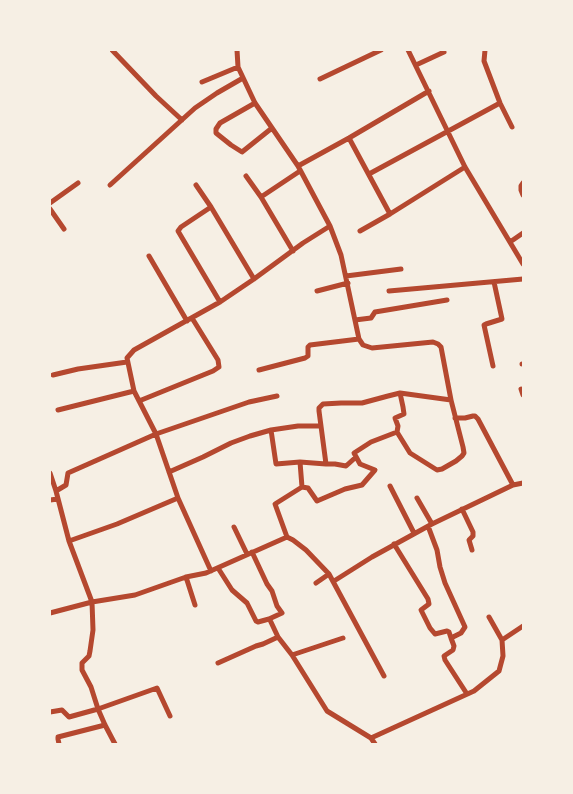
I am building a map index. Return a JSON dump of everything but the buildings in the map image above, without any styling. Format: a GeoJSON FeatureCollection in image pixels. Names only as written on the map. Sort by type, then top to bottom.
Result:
{"type":"FeatureCollection","features":[{"type":"Feature","properties":{"kind":"street"},"geometry":{"type":"LineString","coordinates":[[112,50],[182,120]]}},
{"type":"Feature","properties":{"kind":"street"},"geometry":{"type":"LineString","coordinates":[[237,50],[238,67],[255,103],[299,169],[330,226],[341,255],[359,339],[363,345],[372,348],[433,342],[441,346],[451,400],[464,452],[462,456],[442,469],[437,470],[410,453],[397,432],[398,426],[395,418],[404,414],[400,393]]}},
{"type":"Feature","properties":{"kind":"street"},"geometry":{"type":"LineString","coordinates":[[320,80],[381,50]]}},
{"type":"Feature","properties":{"kind":"street"},"geometry":{"type":"LineString","coordinates":[[408,50],[465,166],[523,264]]}},
{"type":"Feature","properties":{"kind":"street"},"geometry":{"type":"LineString","coordinates":[[485,50],[484,59],[500,103],[512,127]]}},
{"type":"Feature","properties":{"kind":"street"},"geometry":{"type":"LineString","coordinates":[[416,65],[444,52]]}},
{"type":"Feature","properties":{"kind":"street"},"geometry":{"type":"LineString","coordinates":[[202,82],[238,67]]}},
{"type":"Feature","properties":{"kind":"street"},"geometry":{"type":"LineString","coordinates":[[110,186],[196,108],[243,78]]}},
{"type":"Feature","properties":{"kind":"street"},"geometry":{"type":"LineString","coordinates":[[261,197],[299,169],[429,90]]}},
{"type":"Feature","properties":{"kind":"street"},"geometry":{"type":"LineString","coordinates":[[255,103],[220,124],[216,133],[231,146],[242,152],[272,128]]}},
{"type":"Feature","properties":{"kind":"street"},"geometry":{"type":"LineString","coordinates":[[369,174],[500,103]]}},
{"type":"Feature","properties":{"kind":"street"},"geometry":{"type":"LineString","coordinates":[[348,138],[390,214]]}},
{"type":"Feature","properties":{"kind":"street"},"geometry":{"type":"LineString","coordinates":[[360,231],[465,166]]}},
{"type":"Feature","properties":{"kind":"street"},"geometry":{"type":"LineString","coordinates":[[246,176],[261,197],[293,251]]}},
{"type":"Feature","properties":{"kind":"street"},"geometry":{"type":"LineString","coordinates":[[50,203],[78,182]]}},
{"type":"Feature","properties":{"kind":"street"},"geometry":{"type":"LineString","coordinates":[[523,183],[521,190],[523,195]]}},
{"type":"Feature","properties":{"kind":"street"},"geometry":{"type":"LineString","coordinates":[[196,185],[254,279]]}},
{"type":"Feature","properties":{"kind":"street"},"geometry":{"type":"LineString","coordinates":[[211,207],[178,230],[220,302]]}},
{"type":"Feature","properties":{"kind":"street"},"geometry":{"type":"LineString","coordinates":[[50,209],[64,229]]}},
{"type":"Feature","properties":{"kind":"street"},"geometry":{"type":"LineString","coordinates":[[211,571],[178,498],[156,434],[134,391],[127,358],[134,350],[220,302],[330,226]]}},
{"type":"Feature","properties":{"kind":"street"},"geometry":{"type":"LineString","coordinates":[[510,242],[523,233]]}},
{"type":"Feature","properties":{"kind":"street"},"geometry":{"type":"LineString","coordinates":[[149,256],[187,322]]}},
{"type":"Feature","properties":{"kind":"street"},"geometry":{"type":"LineString","coordinates":[[346,276],[401,269]]}},
{"type":"Feature","properties":{"kind":"street"},"geometry":{"type":"LineString","coordinates":[[388,292],[523,279]]}},
{"type":"Feature","properties":{"kind":"street"},"geometry":{"type":"LineString","coordinates":[[493,366],[484,325],[502,319],[494,282]]}},
{"type":"Feature","properties":{"kind":"street"},"geometry":{"type":"LineString","coordinates":[[317,291],[348,283]]}},
{"type":"Feature","properties":{"kind":"street"},"geometry":{"type":"LineString","coordinates":[[355,320],[371,318],[374,312],[447,300]]}},
{"type":"Feature","properties":{"kind":"street"},"geometry":{"type":"LineString","coordinates":[[139,401],[214,371],[219,367],[218,360],[192,318]]}},
{"type":"Feature","properties":{"kind":"street"},"geometry":{"type":"LineString","coordinates":[[258,370],[305,358],[308,356],[310,345],[359,339]]}},
{"type":"Feature","properties":{"kind":"street"},"geometry":{"type":"LineString","coordinates":[[53,375],[78,369],[128,362]]}},
{"type":"Feature","properties":{"kind":"street"},"geometry":{"type":"LineString","coordinates":[[521,389],[523,396]]}},
{"type":"Feature","properties":{"kind":"street"},"geometry":{"type":"LineString","coordinates":[[58,410],[134,391]]}},
{"type":"Feature","properties":{"kind":"street"},"geometry":{"type":"LineString","coordinates":[[326,464],[319,409],[324,404],[362,403],[400,393],[451,400]]}},
{"type":"Feature","properties":{"kind":"street"},"geometry":{"type":"LineString","coordinates":[[56,491],[66,485],[68,474],[156,434],[249,402],[277,396]]}},
{"type":"Feature","properties":{"kind":"street"},"geometry":{"type":"LineString","coordinates":[[455,418],[475,416],[478,419],[513,485]]}},
{"type":"Feature","properties":{"kind":"street"},"geometry":{"type":"LineString","coordinates":[[169,472],[231,443],[271,430],[298,426],[321,426]]}},
{"type":"Feature","properties":{"kind":"street"},"geometry":{"type":"LineString","coordinates":[[271,430],[276,464],[300,462],[346,466],[356,457]]}},
{"type":"Feature","properties":{"kind":"street"},"geometry":{"type":"LineString","coordinates":[[384,676],[334,581],[306,550],[287,537],[275,504],[302,487],[308,488],[317,500],[345,489],[362,485],[375,470],[360,464],[354,453],[371,442],[397,432]]}},
{"type":"Feature","properties":{"kind":"street"},"geometry":{"type":"LineString","coordinates":[[300,462],[302,487]]}},
{"type":"Feature","properties":{"kind":"street"},"geometry":{"type":"LineString","coordinates":[[50,473],[69,542],[92,602],[90,651],[89,656],[82,663],[82,670],[115,744]]}},
{"type":"Feature","properties":{"kind":"street"},"geometry":{"type":"LineString","coordinates":[[334,581],[414,533],[513,485],[523,483]]}},
{"type":"Feature","properties":{"kind":"street"},"geometry":{"type":"LineString","coordinates":[[390,486],[414,533]]}},
{"type":"Feature","properties":{"kind":"street"},"geometry":{"type":"LineString","coordinates":[[69,542],[178,498]]}},
{"type":"Feature","properties":{"kind":"street"},"geometry":{"type":"LineString","coordinates":[[417,498],[430,525],[445,584],[465,627],[461,633],[452,638]]}},
{"type":"Feature","properties":{"kind":"street"},"geometry":{"type":"LineString","coordinates":[[50,500],[58,499]]}},
{"type":"Feature","properties":{"kind":"street"},"geometry":{"type":"LineString","coordinates":[[462,509],[473,532],[473,536],[469,540],[472,550]]}},
{"type":"Feature","properties":{"kind":"street"},"geometry":{"type":"LineString","coordinates":[[218,568],[232,590],[247,603],[256,621],[268,619],[282,613],[277,606],[272,592],[234,527]]}},
{"type":"Feature","properties":{"kind":"street"},"geometry":{"type":"LineString","coordinates":[[50,613],[92,602],[135,595],[186,577],[211,571],[287,537]]}},
{"type":"Feature","properties":{"kind":"street"},"geometry":{"type":"LineString","coordinates":[[394,544],[428,599],[429,604],[422,610],[423,616],[430,628],[435,634],[447,631],[452,638],[453,650],[444,656],[445,660],[467,694]]}},
{"type":"Feature","properties":{"kind":"street"},"geometry":{"type":"LineString","coordinates":[[316,583],[329,574]]}},
{"type":"Feature","properties":{"kind":"street"},"geometry":{"type":"LineString","coordinates":[[186,577],[195,606]]}},
{"type":"Feature","properties":{"kind":"street"},"geometry":{"type":"LineString","coordinates":[[371,738],[474,691],[499,671],[503,656],[502,640],[489,617]]}},
{"type":"Feature","properties":{"kind":"street"},"geometry":{"type":"LineString","coordinates":[[268,619],[327,711],[371,738],[375,744]]}},
{"type":"Feature","properties":{"kind":"street"},"geometry":{"type":"LineString","coordinates":[[502,640],[523,626]]}},
{"type":"Feature","properties":{"kind":"street"},"geometry":{"type":"LineString","coordinates":[[218,664],[278,636]]}},
{"type":"Feature","properties":{"kind":"street"},"geometry":{"type":"LineString","coordinates":[[292,655],[343,638]]}},
{"type":"Feature","properties":{"kind":"street"},"geometry":{"type":"LineString","coordinates":[[50,712],[62,710],[70,717],[157,688],[170,716]]}},
{"type":"Feature","properties":{"kind":"street"},"geometry":{"type":"LineString","coordinates":[[59,744],[58,737],[105,725]]}}]}
